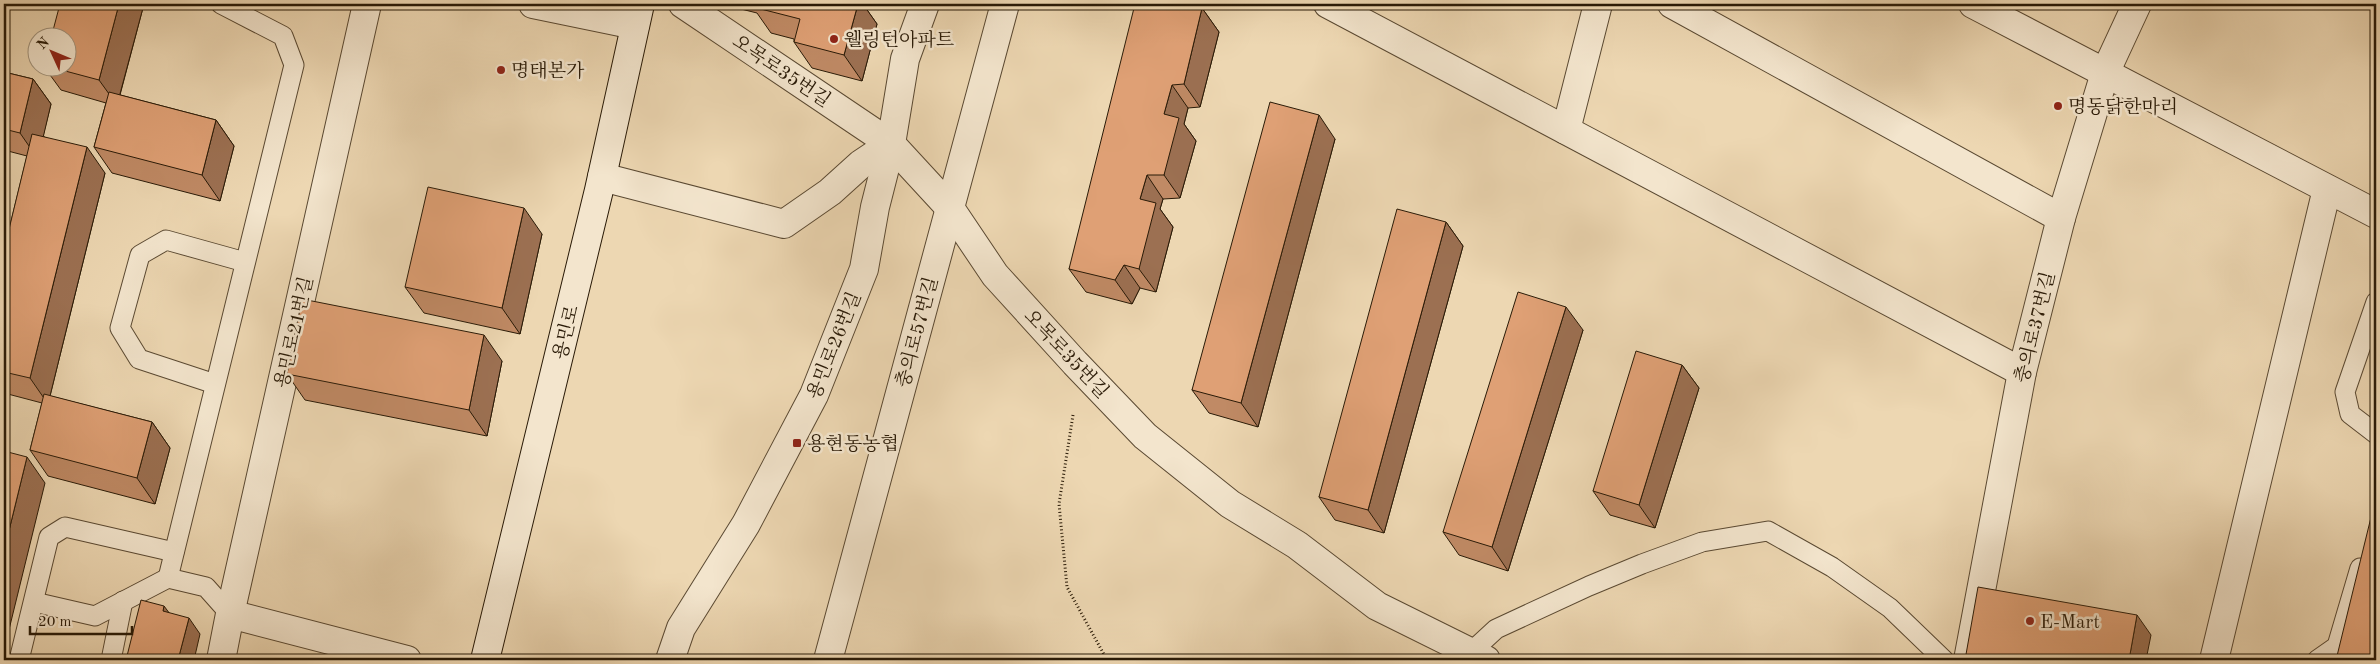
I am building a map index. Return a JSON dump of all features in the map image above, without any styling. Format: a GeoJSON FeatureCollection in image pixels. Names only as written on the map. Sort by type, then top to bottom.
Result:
{"type":"FeatureCollection","features":[{"type":"Feature","properties":{"kind":"street","name":"용민로21번길"},"geometry":{"type":"LineString","coordinates":[[222,660],[230,614],[367,4]]}},
{"type":"Feature","properties":{"kind":"street"},"geometry":{"type":"LineString","coordinates":[[533,4],[638,14]]}},
{"type":"Feature","properties":{"kind":"street","name":"오목로35번길"},"geometry":{"type":"LineString","coordinates":[[683,4],[891,144],[950,208],[995,275],[1075,364],[1145,436],[1230,504],[1297,545],[1377,606],[1478,656]]}},
{"type":"Feature","properties":{"kind":"street","name":"용민로26번길"},"geometry":{"type":"LineString","coordinates":[[670,660],[681,628],[746,524],[814,395],[864,269],[875,207],[891,144],[905,59],[925,4]]}},
{"type":"Feature","properties":{"kind":"street","name":"충의로57번길"},"geometry":{"type":"LineString","coordinates":[[828,660],[1005,4]]}},
{"type":"Feature","properties":{"kind":"street"},"geometry":{"type":"LineString","coordinates":[[1328,4],[2022,372]]}},
{"type":"Feature","properties":{"kind":"street"},"geometry":{"type":"LineString","coordinates":[[1566,130],[1598,4]]}},
{"type":"Feature","properties":{"kind":"street"},"geometry":{"type":"LineString","coordinates":[[1672,4],[2061,218]]}},
{"type":"Feature","properties":{"kind":"street"},"geometry":{"type":"LineString","coordinates":[[1973,4],[2376,214]]}},
{"type":"Feature","properties":{"kind":"street","name":"충의로37번길"},"geometry":{"type":"LineString","coordinates":[[1968,660],[2022,372],[2061,218],[2105,73],[2137,4]]}},
{"type":"Feature","properties":{"kind":"street","name":"용민로"},"geometry":{"type":"LineString","coordinates":[[486,660],[602,177],[638,14]]}},
{"type":"Feature","properties":{"kind":"street"},"geometry":{"type":"LineString","coordinates":[[602,177],[784,224],[830,192],[861,164],[891,144]]}},
{"type":"Feature","properties":{"kind":"street"},"geometry":{"type":"LineString","coordinates":[[2214,660],[2328,189]]}},
{"type":"Feature","properties":{"kind":"street"},"geometry":{"type":"LineString","coordinates":[[230,614],[407,660]]}},
{"type":"Feature","properties":{"kind":"lane"},"geometry":{"type":"LineString","coordinates":[[168,578],[294,65],[282,36],[221,4]]}},
{"type":"Feature","properties":{"kind":"lane"},"geometry":{"type":"LineString","coordinates":[[215,384],[138,359],[120,328],[140,255],[166,240],[245,262]]}},
{"type":"Feature","properties":{"kind":"lane"},"geometry":{"type":"LineString","coordinates":[[2376,302],[2345,392],[2350,414],[2376,434]]}},
{"type":"Feature","properties":{"kind":"lane"},"geometry":{"type":"LineString","coordinates":[[19,660],[50,537],[65,527],[174,552]]}},
{"type":"Feature","properties":{"kind":"lane"},"geometry":{"type":"LineString","coordinates":[[1478,656],[1496,629],[1606,578],[1702,542],[1768,532],[1832,567],[1890,608],[1944,660]]}},
{"type":"Feature","properties":{"kind":"lane"},"geometry":{"type":"LineString","coordinates":[[2317,660],[2337,646],[2365,550]]}},
{"type":"Feature","properties":{"kind":"lane"},"geometry":{"type":"LineString","coordinates":[[34,602],[95,616],[168,578],[206,587],[230,614]]}},
{"type":"Feature","properties":{"kind":"lane"},"geometry":{"type":"LineString","coordinates":[[111,660],[122,601]]}},
{"type":"Feature","properties":{"kind":"path"},"geometry":{"type":"LineString","coordinates":[[1073,415],[1059,504],[1067,587],[1107,660]]}},
{"type":"Feature","properties":{"kind":"building"},"geometry":{"type":"Polygon","coordinates":[[[60,4],[119,4],[99,80],[78,74],[78,28],[54,28],[60,4]]]}},
{"type":"Feature","properties":{"kind":"building"},"geometry":{"type":"Polygon","coordinates":[[[754,4],[858,4],[844,55],[794,42],[800,19],[753,7],[754,4]]]}},
{"type":"Feature","properties":{"kind":"building"},"geometry":{"type":"Polygon","coordinates":[[[1135,4],[1184,4],[1202,8],[1184,84],[1172,85],[1164,114],[1179,118],[1164,175],[1147,175],[1140,199],[1156,203],[1139,269],[1124,265],[1115,280],[1069,269],[1135,4]]]}},
{"type":"Feature","properties":{"kind":"building"},"geometry":{"type":"Polygon","coordinates":[[[4,72],[33,79],[20,133],[4,129],[4,72]]]}},
{"type":"Feature","properties":{"kind":"building"},"geometry":{"type":"Polygon","coordinates":[[[109,92],[216,120],[202,175],[94,147],[109,92]]]}},
{"type":"Feature","properties":{"kind":"building"},"geometry":{"type":"Polygon","coordinates":[[[1270,102],[1319,115],[1241,403],[1192,390],[1270,102]]]}},
{"type":"Feature","properties":{"kind":"building"},"geometry":{"type":"Polygon","coordinates":[[[32,134],[87,147],[30,378],[4,372],[4,250],[32,134]]]}},
{"type":"Feature","properties":{"kind":"building"},"geometry":{"type":"Polygon","coordinates":[[[428,187],[524,208],[502,308],[405,287],[428,187]]]}},
{"type":"Feature","properties":{"kind":"building"},"geometry":{"type":"Polygon","coordinates":[[[1397,209],[1446,222],[1368,510],[1319,497],[1397,209]]]}},
{"type":"Feature","properties":{"kind":"building"},"geometry":{"type":"Polygon","coordinates":[[[1518,292],[1566,307],[1492,547],[1443,532],[1518,292]]]}},
{"type":"Feature","properties":{"kind":"building"},"geometry":{"type":"Polygon","coordinates":[[[302,299],[484,335],[469,410],[287,374],[302,299]]]}},
{"type":"Feature","properties":{"kind":"building"},"geometry":{"type":"Polygon","coordinates":[[[1636,351],[1682,365],[1639,505],[1593,491],[1636,351]]]}},
{"type":"Feature","properties":{"kind":"building"},"geometry":{"type":"Polygon","coordinates":[[[44,394],[152,422],[137,478],[30,450],[44,394]]]}},
{"type":"Feature","properties":{"kind":"building"},"geometry":{"type":"Polygon","coordinates":[[[4,451],[27,457],[4,551],[4,451]]]}},
{"type":"Feature","properties":{"kind":"building"},"geometry":{"type":"Polygon","coordinates":[[[2376,497],[2376,660],[2336,660],[2376,497]]]}},
{"type":"Feature","properties":{"kind":"building","name":"E-Mart"},"geometry":{"type":"Polygon","coordinates":[[[1978,587],[2137,615],[2129,660],[1965,660],[1978,587]]]}},
{"type":"Feature","properties":{"kind":"building"},"geometry":{"type":"Polygon","coordinates":[[[141,600],[164,606],[163,611],[189,618],[178,660],[126,660],[141,600]]]}},
{"type":"Feature","properties":{"kind":"place","name":"웰링턴아파트"},"geometry":{"type":"Point","coordinates":[834,39]}},
{"type":"Feature","properties":{"kind":"place","name":"명태본가"},"geometry":{"type":"Point","coordinates":[501,70]}},
{"type":"Feature","properties":{"kind":"place","name":"명동닭한마리"},"geometry":{"type":"Point","coordinates":[2058,106]}},
{"type":"Feature","properties":{"kind":"place","name":"용현동농협"},"geometry":{"type":"Point","coordinates":[797,443]}},
{"type":"Feature","properties":{"kind":"place","name":"E-Mart"},"geometry":{"type":"Point","coordinates":[2030,621]}}]}
